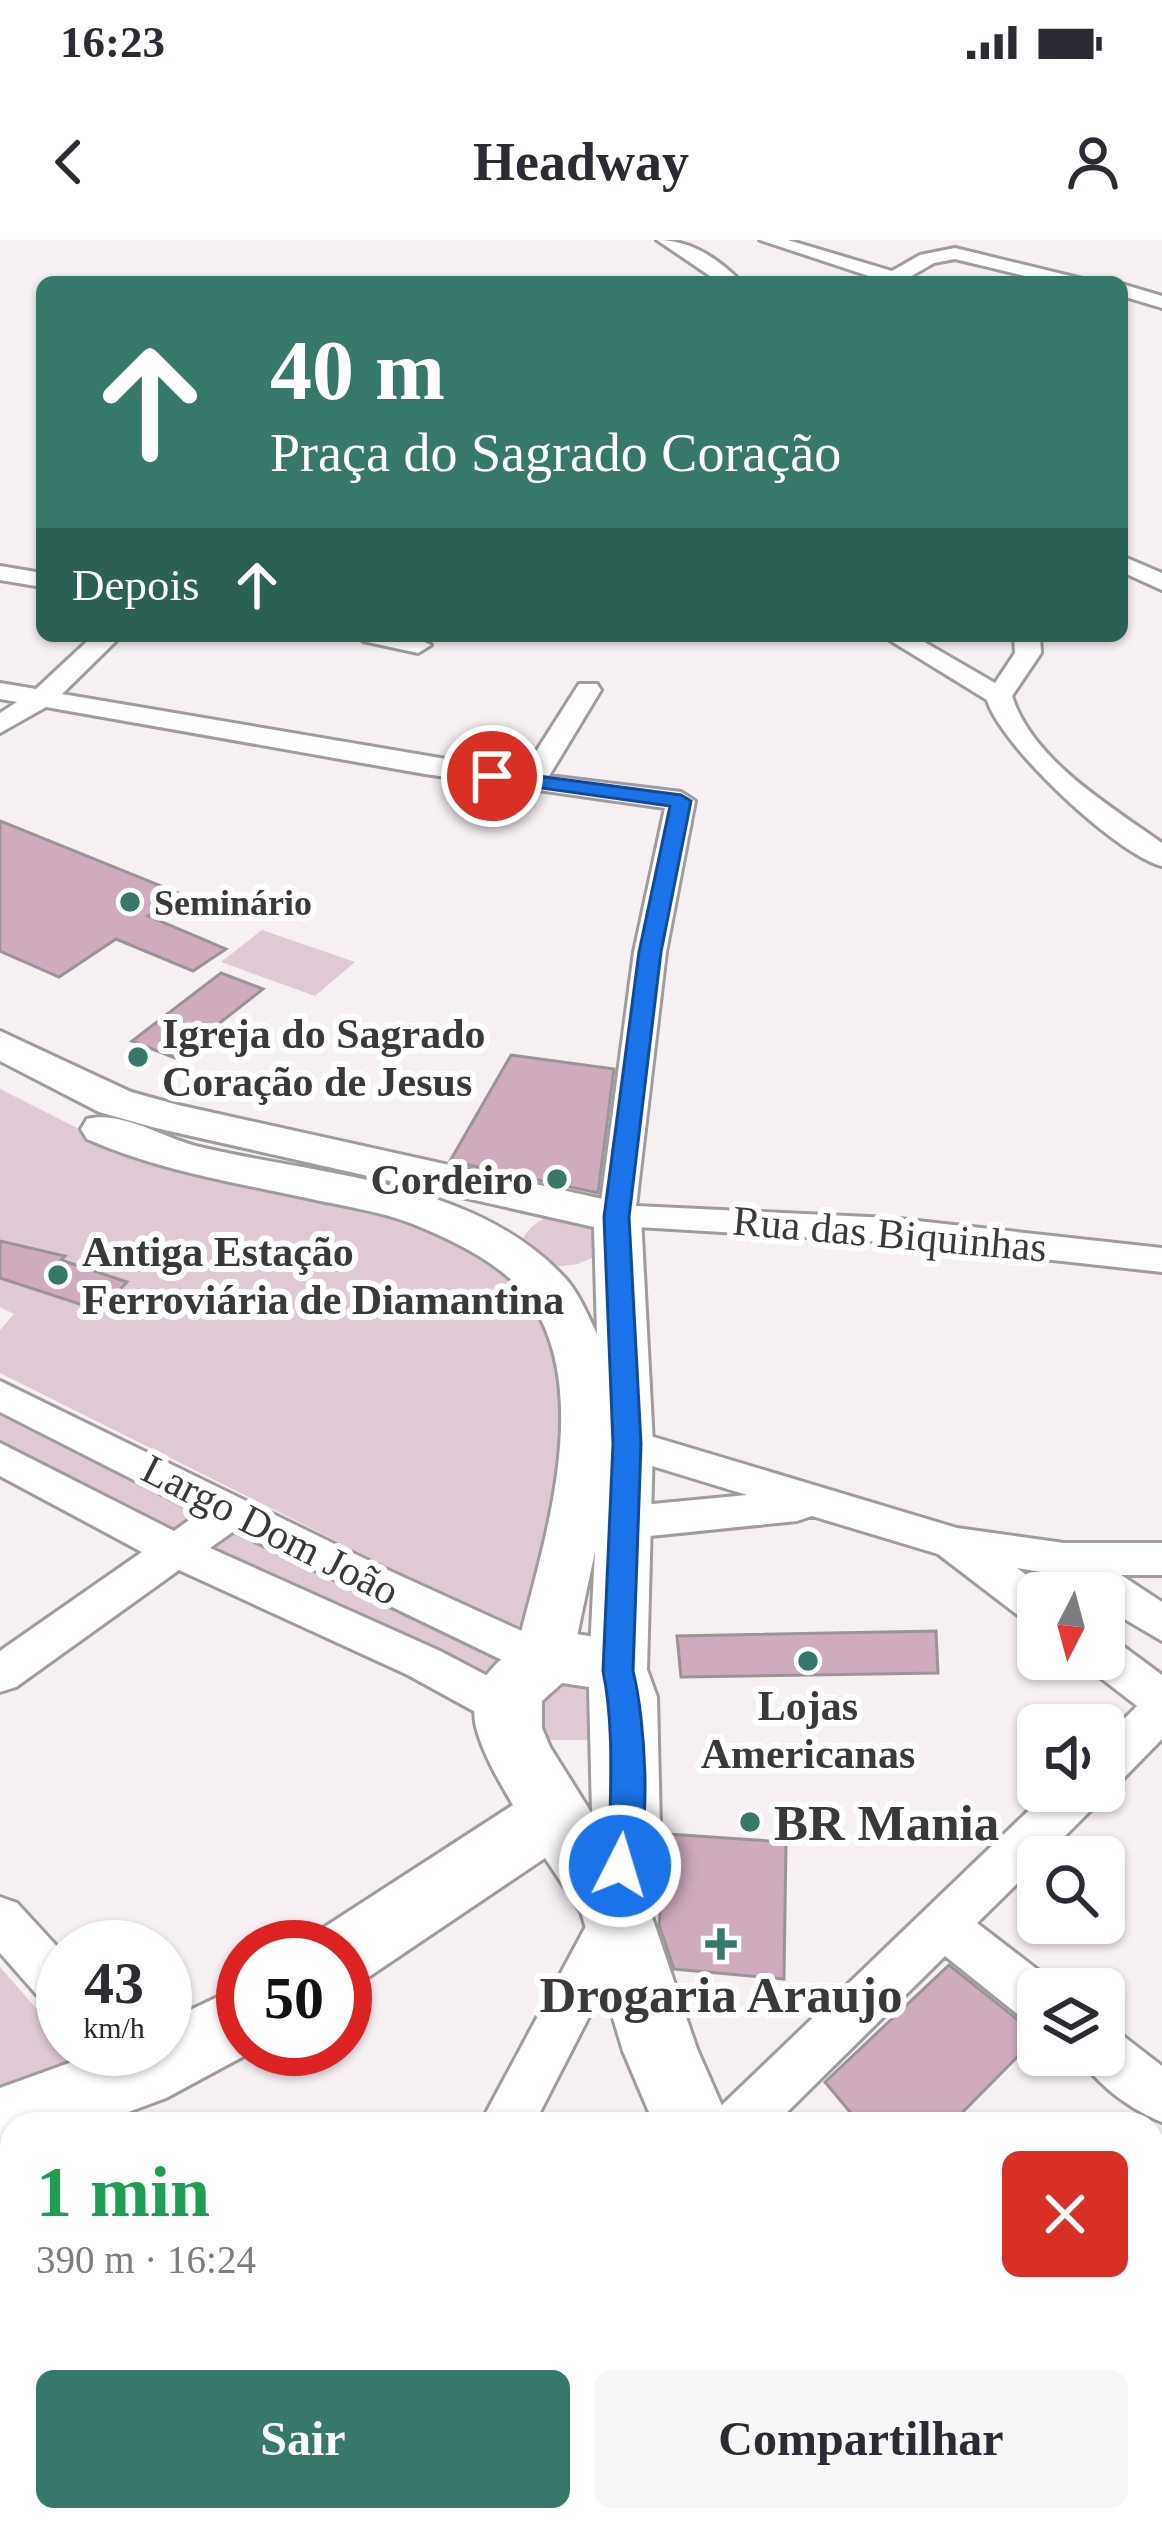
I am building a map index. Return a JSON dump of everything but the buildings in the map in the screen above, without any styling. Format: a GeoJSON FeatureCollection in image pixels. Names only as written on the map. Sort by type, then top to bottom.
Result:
{"type":"FeatureCollection","features":[{"type":"Feature","properties":{"kind":"main road"},"geometry":{"type":"LineString","coordinates":[[523,1706],[567,1657],[618,1671],[624,1697],[626,1827],[615,1911]]}},
{"type":"Feature","properties":{"kind":"main road"},"geometry":{"type":"LineString","coordinates":[[523,1706],[572,1763],[597,1760],[622,1746]]}},
{"type":"Feature","properties":{"kind":"main road"},"geometry":{"type":"LineString","coordinates":[[523,1706],[555,1814],[615,1911],[660,2051],[687,2112]]}},
{"type":"Feature","properties":{"kind":"main road"},"geometry":{"type":"LineString","coordinates":[[372,1935],[555,1814]]}},
{"type":"Feature","properties":{"kind":"main road"},"geometry":{"type":"LineString","coordinates":[[33,2112],[216,2032]]}},
{"type":"Feature","properties":{"kind":"street"},"geometry":{"type":"LineString","coordinates":[[666,240],[724,276]]}},
{"type":"Feature","properties":{"kind":"street"},"geometry":{"type":"LineString","coordinates":[[769,240],[883,276]]}},
{"type":"Feature","properties":{"kind":"street"},"geometry":{"type":"LineString","coordinates":[[901,276],[922,258],[953,254],[991,256],[1016,268],[1055,276]]}},
{"type":"Feature","properties":{"kind":"street"},"geometry":{"type":"LineString","coordinates":[[1128,292],[1162,302]]}},
{"type":"Feature","properties":{"kind":"street"},"geometry":{"type":"LineString","coordinates":[[1128,566],[1162,583]]}},
{"type":"Feature","properties":{"kind":"street"},"geometry":{"type":"LineString","coordinates":[[0,573],[36,575]]}},
{"type":"Feature","properties":{"kind":"street"},"geometry":{"type":"LineString","coordinates":[[0,725],[42,698],[102,642]]}},
{"type":"Feature","properties":{"kind":"street"},"geometry":{"type":"LineString","coordinates":[[406,642],[418,644]]}},
{"type":"Feature","properties":{"kind":"street"},"geometry":{"type":"LineString","coordinates":[[906,642],[999,696],[1006,721],[1056,774],[1162,857]]}},
{"type":"Feature","properties":{"kind":"street"},"geometry":{"type":"LineString","coordinates":[[999,696],[1028,653],[1028,642]]}},
{"type":"Feature","properties":{"kind":"street"},"geometry":{"type":"LineString","coordinates":[[531,782],[588,690]]}},
{"type":"Feature","properties":{"kind":"street"},"geometry":{"type":"LineString","coordinates":[[0,691],[531,782],[681,801],[600,1222],[586,1266],[521,1264]]}},
{"type":"Feature","properties":{"kind":"street"},"geometry":{"type":"LineString","coordinates":[[0,1044],[115,1102],[600,1222]]}},
{"type":"Feature","properties":{"kind":"street"},"geometry":{"type":"LineString","coordinates":[[0,1080],[125,1140],[199,1164],[310,1184],[430,1214],[521,1264],[573,1323],[589,1376],[589,1442],[523,1706]]}},
{"type":"Feature","properties":{"kind":"street"},"geometry":{"type":"LineString","coordinates":[[521,1264],[512,1235],[544,1211],[600,1222]]}},
{"type":"Feature","properties":{"kind":"street","name":"Rua das Biquinhas"},"geometry":{"type":"LineString","coordinates":[[600,1222],[736,1218],[1027,1242],[1162,1260]]}},
{"type":"Feature","properties":{"kind":"street"},"geometry":{"type":"LineString","coordinates":[[600,1222],[627,1444],[618,1671]]}},
{"type":"Feature","properties":{"kind":"street","name":"Largo Dom João"},"geometry":{"type":"LineString","coordinates":[[0,1395],[375,1583],[523,1706]]}},
{"type":"Feature","properties":{"kind":"street"},"geometry":{"type":"LineString","coordinates":[[627,1444],[952,1543],[1064,1559],[1162,1559]]}},
{"type":"Feature","properties":{"kind":"street","name":"Largo Dom João"},"geometry":{"type":"LineString","coordinates":[[0,1458],[178,1552],[523,1706]]}},
{"type":"Feature","properties":{"kind":"street"},"geometry":{"type":"LineString","coordinates":[[621,1523],[815,1504]]}},
{"type":"Feature","properties":{"kind":"street"},"geometry":{"type":"LineString","coordinates":[[0,1674],[234,1510]]}},
{"type":"Feature","properties":{"kind":"street"},"geometry":{"type":"LineString","coordinates":[[952,1543],[1017,1591]]}},
{"type":"Feature","properties":{"kind":"street"},"geometry":{"type":"LineString","coordinates":[[1064,1559],[1162,1624]]}},
{"type":"Feature","properties":{"kind":"street"},"geometry":{"type":"LineString","coordinates":[[1125,1672],[1162,1700]]}},
{"type":"Feature","properties":{"kind":"street"},"geometry":{"type":"LineString","coordinates":[[1125,1747],[1162,1710]]}},
{"type":"Feature","properties":{"kind":"street"},"geometry":{"type":"LineString","coordinates":[[751,2112],[1060,1812]]}},
{"type":"Feature","properties":{"kind":"street"},"geometry":{"type":"LineString","coordinates":[[512,2112],[615,1911]]}},
{"type":"Feature","properties":{"kind":"street"},"geometry":{"type":"LineString","coordinates":[[0,1918],[36,1958]]}},
{"type":"Feature","properties":{"kind":"street"},"geometry":{"type":"LineString","coordinates":[[944,1926],[1017,1983]]}},
{"type":"Feature","properties":{"kind":"street"},"geometry":{"type":"LineString","coordinates":[[660,2051],[663,2112]]}},
{"type":"Feature","properties":{"kind":"street"},"geometry":{"type":"LineString","coordinates":[[1125,2069],[1162,2098]]}},
{"type":"Feature","properties":{"kind":"shaded area"},"geometry":{"type":"Polygon","coordinates":[[[262,930],[355,962],[315,996],[221,962],[262,930]]]}},
{"type":"Feature","properties":{"kind":"shaded area"},"geometry":{"type":"Polygon","coordinates":[[[0,1089],[103,1141],[422,1219],[514,1268],[553,1322],[573,1439],[531,1638],[0,1373],[0,1330],[14,1314],[0,1307],[0,1089]]]}},
{"type":"Feature","properties":{"kind":"shaded area"},"geometry":{"type":"Polygon","coordinates":[[[566,1210],[611,1220],[600,1254],[578,1264],[539,1269],[517,1251],[520,1243],[536,1224],[566,1210]]]}},
{"type":"Feature","properties":{"kind":"shaded area"},"geometry":{"type":"Polygon","coordinates":[[[0,1408],[517,1662],[495,1684],[216,1554],[0,1446],[0,1408]]]}},
{"type":"Feature","properties":{"kind":"shaded area"},"geometry":{"type":"Polygon","coordinates":[[[558,1671],[589,1682],[592,1740],[540,1740],[541,1690],[558,1671]]]}},
{"type":"Feature","properties":{"kind":"shaded area"},"geometry":{"type":"Polygon","coordinates":[[[0,1967],[36,2008],[36,2076],[80,2076],[0,2101],[0,1967]]]}},
{"type":"Feature","properties":{"kind":"place","name":"Seminário"},"geometry":{"type":"Point","coordinates":[130,902]}},
{"type":"Feature","properties":{"kind":"place","name":"Igreja do Sagrado Coração de Jesus"},"geometry":{"type":"Point","coordinates":[138,1057]}},
{"type":"Feature","properties":{"kind":"place","name":"Cordeiro"},"geometry":{"type":"Point","coordinates":[557,1179]}},
{"type":"Feature","properties":{"kind":"place","name":"Antiga Estação Ferroviária de Diamantina"},"geometry":{"type":"Point","coordinates":[58,1275]}},
{"type":"Feature","properties":{"kind":"place","name":"Lojas Americanas"},"geometry":{"type":"Point","coordinates":[808,1661]}},
{"type":"Feature","properties":{"kind":"place","name":"BR Mania"},"geometry":{"type":"Point","coordinates":[750,1822]}},
{"type":"Feature","properties":{"kind":"place","name":"Drogaria Araujo"},"geometry":{"type":"Point","coordinates":[721,1944]}},
{"type":"Feature","properties":{"kind":"route"},"geometry":{"type":"LineString","coordinates":[[492,776],[681,801],[650,952],[616,1217],[627,1444],[618,1671],[625,1715],[626,1827],[620,1866]]}}]}
